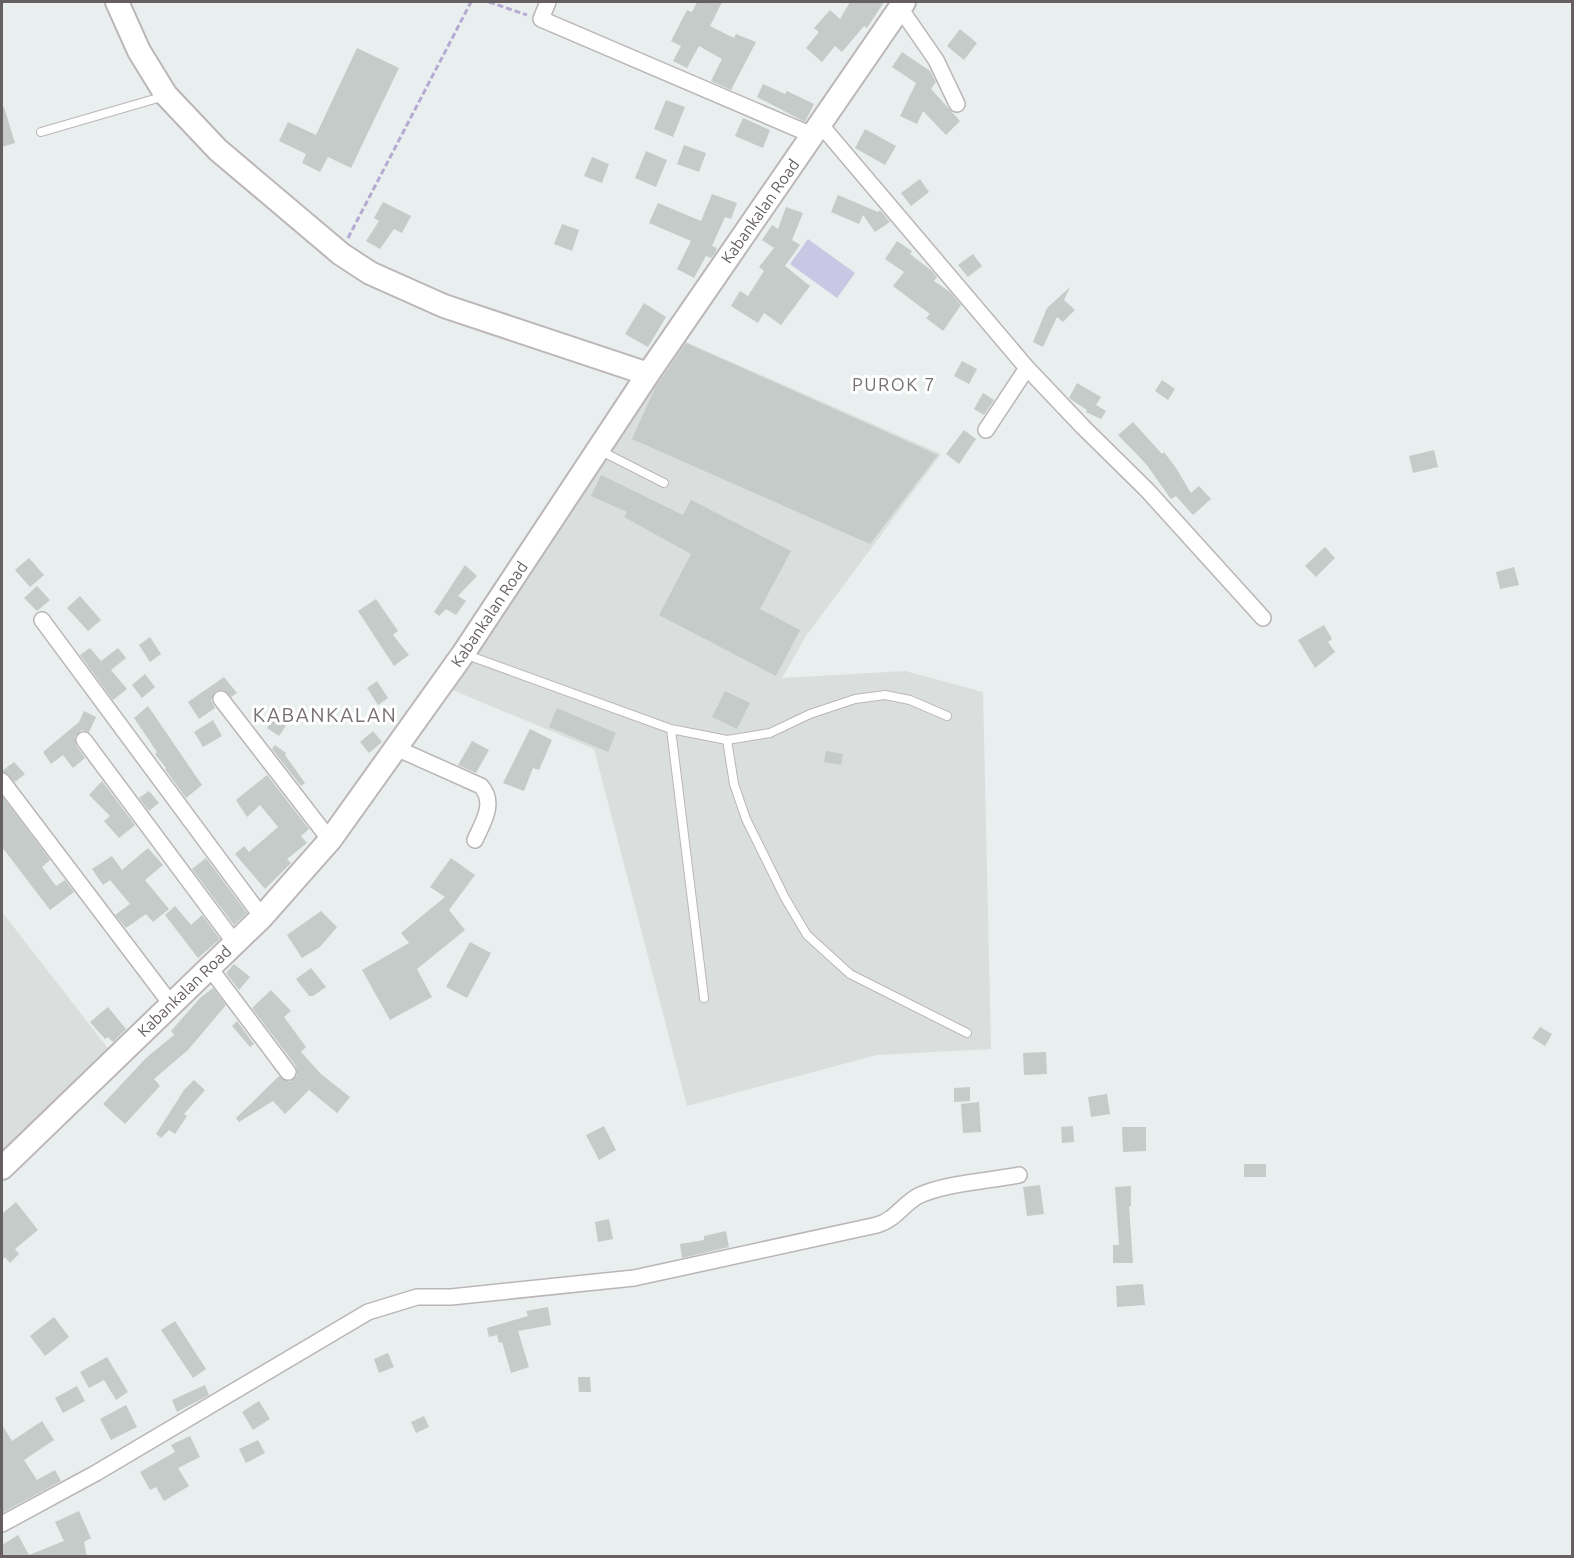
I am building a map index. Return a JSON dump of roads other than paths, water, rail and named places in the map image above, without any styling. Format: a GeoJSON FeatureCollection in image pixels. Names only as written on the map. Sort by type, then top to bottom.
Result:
{"type":"FeatureCollection","features":[{"type":"Feature","properties":{"kind":"street"},"geometry":{"type":"LineString","coordinates":[[117,2],[139,51],[166,95],[218,150],[341,254],[370,273],[444,306],[648,374]]}},
{"type":"Feature","properties":{"kind":"street"},"geometry":{"type":"LineString","coordinates":[[548,2],[541,19],[816,130],[1028,368],[1083,427],[1148,490],[1263,618]]}},
{"type":"Feature","properties":{"kind":"street"},"geometry":{"type":"LineString","coordinates":[[902,5],[936,60],[957,104]]}},
{"type":"Feature","properties":{"kind":"street","name":"Kabankalan Road"},"geometry":{"type":"LineString","coordinates":[[2,1168],[262,917],[330,840],[463,654],[648,374],[902,5]]}},
{"type":"Feature","properties":{"kind":"street"},"geometry":{"type":"LineString","coordinates":[[986,429],[1028,368]]}},
{"type":"Feature","properties":{"kind":"street"},"geometry":{"type":"LineString","coordinates":[[42,620],[262,917]]}},
{"type":"Feature","properties":{"kind":"street"},"geometry":{"type":"LineString","coordinates":[[221,699],[330,840]]}},
{"type":"Feature","properties":{"kind":"street"},"geometry":{"type":"LineString","coordinates":[[84,740],[235,944]]}},
{"type":"Feature","properties":{"kind":"street"},"geometry":{"type":"LineString","coordinates":[[396,748],[481,786],[488,801],[487,813],[475,840]]}},
{"type":"Feature","properties":{"kind":"street"},"geometry":{"type":"LineString","coordinates":[[2,781],[171,1004]]}},
{"type":"Feature","properties":{"kind":"street"},"geometry":{"type":"LineString","coordinates":[[209,968],[288,1072]]}},
{"type":"Feature","properties":{"kind":"street"},"geometry":{"type":"LineString","coordinates":[[2,1524],[96,1473],[368,1312],[392,1303],[417,1297],[451,1297],[634,1278],[877,1225],[888,1222],[918,1197],[935,1191],[1019,1175]]}},
{"type":"Feature","properties":{"kind":"lane"},"geometry":{"type":"LineString","coordinates":[[41,132],[166,95]]}},
{"type":"Feature","properties":{"kind":"lane"},"geometry":{"type":"LineString","coordinates":[[598,450],[664,483]]}},
{"type":"Feature","properties":{"kind":"lane"},"geometry":{"type":"LineString","coordinates":[[463,654],[671,729],[728,740],[770,733],[810,714],[855,699],[885,695],[910,700],[947,716]]}},
{"type":"Feature","properties":{"kind":"lane"},"geometry":{"type":"LineString","coordinates":[[671,729],[704,998]]}},
{"type":"Feature","properties":{"kind":"lane"},"geometry":{"type":"LineString","coordinates":[[728,740],[734,784],[746,819],[784,898],[807,935],[850,974],[967,1033]]}},
{"type":"Feature","properties":{"kind":"district","name":"PUROK 7"},"geometry":{"type":"Point","coordinates":[894,385]}},
{"type":"Feature","properties":{"kind":"district","name":"KABANKALAN"},"geometry":{"type":"Point","coordinates":[325,715]}}]}
